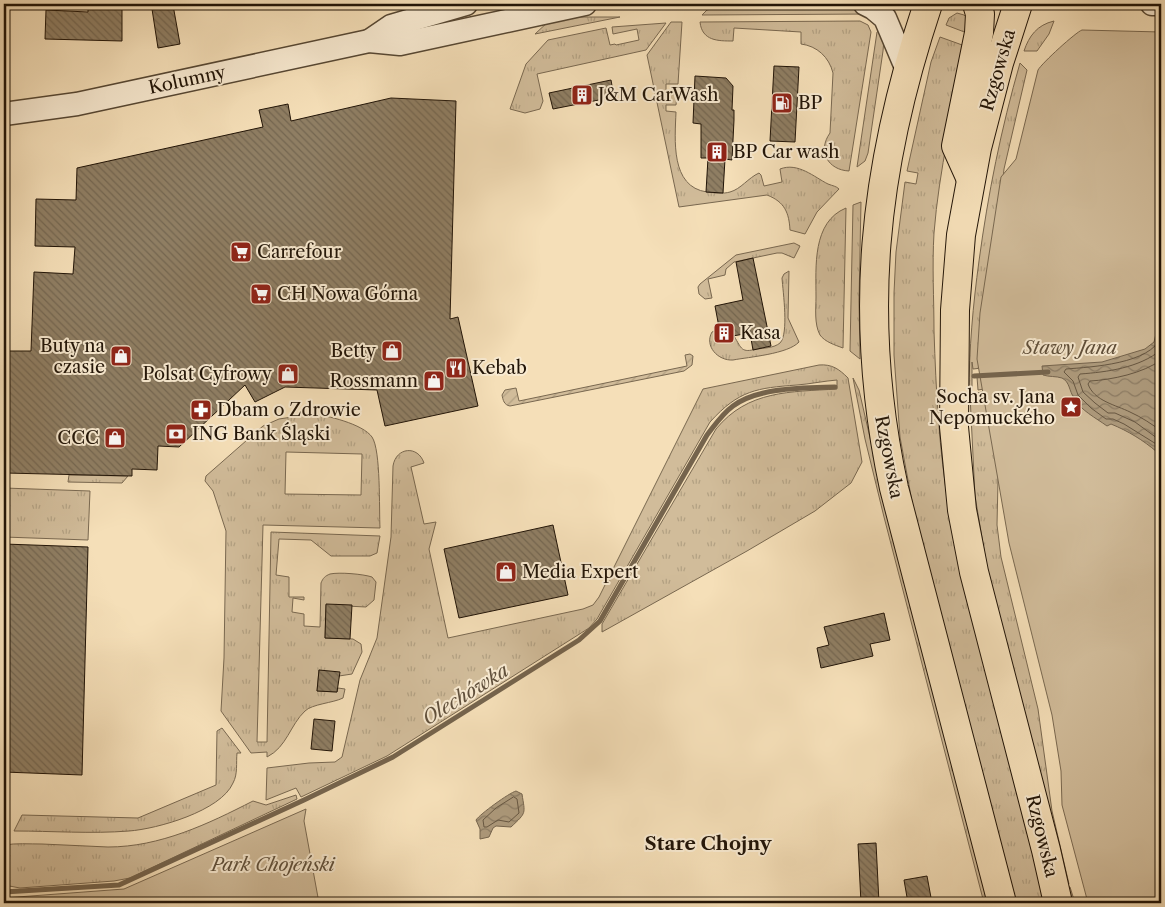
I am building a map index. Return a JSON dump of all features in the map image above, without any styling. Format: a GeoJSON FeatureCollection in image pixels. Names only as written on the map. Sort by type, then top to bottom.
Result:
{"type":"FeatureCollection","features":[{"type":"Feature","properties":{"kind":"main road","name":"Rzgowska"},"geometry":{"type":"LineString","coordinates":[[928,4],[907,70],[888,152],[875,253],[873,332],[877,391],[887,457],[894,488],[1002,903]]}},
{"type":"Feature","properties":{"kind":"main road"},"geometry":{"type":"LineString","coordinates":[[970,177],[956,146],[979,33],[980,14],[977,4]]}},
{"type":"Feature","properties":{"kind":"main road","name":"Rzgowska"},"geometry":{"type":"LineString","coordinates":[[1018,4],[999,64],[970,177],[960,243],[955,310],[954,427],[959,486],[974,572],[1058,903]]}},
{"type":"Feature","properties":{"kind":"street","name":"Kolumny"},"geometry":{"type":"LineString","coordinates":[[369,42],[391,26],[466,4]]}},
{"type":"Feature","properties":{"kind":"street","name":"Kolumny"},"geometry":{"type":"LineString","coordinates":[[4,114],[77,104],[369,42],[400,44],[585,4]]}},
{"type":"Feature","properties":{"kind":"street"},"geometry":{"type":"LineString","coordinates":[[865,4],[885,18],[907,70]]}},
{"type":"Feature","properties":{"kind":"street"},"geometry":{"type":"LineString","coordinates":[[1152,4],[1161,4]]}},
{"type":"Feature","properties":{"kind":"green space"},"geometry":{"type":"Polygon","coordinates":[[[847,6],[861,9],[870,14],[702,15],[707,10],[718,7],[847,6]]]}},
{"type":"Feature","properties":{"kind":"green space"},"geometry":{"type":"Polygon","coordinates":[[[957,13],[967,18],[967,33],[946,25],[949,18],[957,13]]]}},
{"type":"Feature","properties":{"kind":"green space"},"geometry":{"type":"Polygon","coordinates":[[[571,17],[620,17],[535,34],[549,21],[571,17]]]}},
{"type":"Feature","properties":{"kind":"green space"},"geometry":{"type":"Polygon","coordinates":[[[860,21],[868,25],[871,32],[849,171],[835,167],[830,163],[825,153],[826,140],[830,133],[833,73],[831,67],[822,53],[812,47],[801,44],[801,32],[734,28],[733,41],[722,41],[707,36],[701,28],[700,22],[860,21]]]}},
{"type":"Feature","properties":{"kind":"green space"},"geometry":{"type":"Polygon","coordinates":[[[1054,21],[1049,34],[1037,51],[1024,51],[1028,41],[1038,28],[1054,21]]]}},
{"type":"Feature","properties":{"kind":"green space"},"geometry":{"type":"Polygon","coordinates":[[[671,22],[682,22],[678,84],[666,84],[666,94],[677,95],[676,105],[666,105],[666,111],[676,112],[677,160],[686,181],[695,188],[707,192],[725,193],[738,188],[759,173],[764,186],[782,182],[780,169],[793,167],[806,171],[839,189],[817,212],[805,234],[790,230],[789,218],[785,209],[778,201],[767,195],[679,207],[647,55],[671,22]]]}},
{"type":"Feature","properties":{"kind":"green space"},"geometry":{"type":"Polygon","coordinates":[[[666,23],[646,50],[537,74],[543,101],[540,109],[525,113],[510,109],[526,64],[548,40],[606,28],[610,45],[616,45],[639,40],[637,29],[613,34],[612,27],[666,23]]]}},
{"type":"Feature","properties":{"kind":"green space"},"geometry":{"type":"Polygon","coordinates":[[[881,29],[884,39],[883,51],[868,153],[865,161],[857,167],[877,32],[881,29]]]}},
{"type":"Feature","properties":{"kind":"green space","name":"Stawy Jana"},"geometry":{"type":"Polygon","coordinates":[[[1082,30],[1161,32],[1161,903],[1088,903],[1062,805],[1061,771],[1052,715],[1009,543],[977,359],[980,313],[1001,177],[1016,159],[1038,70],[1059,48],[1082,30]]]}},
{"type":"Feature","properties":{"kind":"green space"},"geometry":{"type":"Polygon","coordinates":[[[940,37],[965,46],[943,162],[934,233],[935,353],[938,420],[943,465],[949,509],[1046,903],[1010,903],[917,528],[900,437],[894,355],[896,252],[905,182],[916,184],[918,173],[907,171],[931,62],[940,37]]]}},
{"type":"Feature","properties":{"kind":"green space"},"geometry":{"type":"Polygon","coordinates":[[[1020,63],[1027,70],[1004,169],[982,368],[973,369],[972,362],[972,392],[969,394],[972,327],[983,236],[1001,137],[1020,63]]]}},
{"type":"Feature","properties":{"kind":"green space"},"geometry":{"type":"Polygon","coordinates":[[[861,202],[860,359],[850,351],[853,205],[861,202]]]}},
{"type":"Feature","properties":{"kind":"green space"},"geometry":{"type":"Polygon","coordinates":[[[846,208],[843,348],[825,340],[818,331],[816,272],[818,246],[822,234],[827,224],[835,215],[846,208]]]}},
{"type":"Feature","properties":{"kind":"green space"},"geometry":{"type":"Polygon","coordinates":[[[794,243],[800,246],[794,258],[777,253],[734,262],[726,269],[725,275],[708,279],[712,298],[705,299],[699,294],[698,287],[700,284],[736,255],[794,243]]]}},
{"type":"Feature","properties":{"kind":"green space"},"geometry":{"type":"Polygon","coordinates":[[[789,271],[788,318],[799,342],[778,352],[733,360],[722,358],[714,352],[711,347],[710,337],[712,332],[717,330],[719,339],[734,336],[742,349],[745,350],[769,348],[780,343],[783,338],[785,322],[782,278],[789,271]]]}},
{"type":"Feature","properties":{"kind":"green space"},"geometry":{"type":"Polygon","coordinates":[[[690,354],[693,356],[692,365],[684,371],[510,406],[505,403],[502,397],[505,390],[516,388],[519,401],[687,366],[685,355],[690,354]]]}},
{"type":"Feature","properties":{"kind":"green space"},"geometry":{"type":"Polygon","coordinates":[[[819,365],[828,365],[835,368],[848,378],[862,462],[851,483],[815,511],[602,632],[602,624],[716,429],[728,416],[756,400],[771,396],[803,391],[837,389],[837,380],[771,388],[740,397],[720,411],[710,422],[597,619],[589,628],[387,756],[301,797],[296,788],[266,800],[267,768],[335,762],[342,757],[360,680],[377,638],[391,537],[393,466],[398,455],[403,452],[412,451],[421,457],[424,463],[411,467],[424,524],[436,522],[429,549],[448,638],[583,609],[593,605],[599,597],[703,389],[819,365]]]}},
{"type":"Feature","properties":{"kind":"green space"},"geometry":{"type":"Polygon","coordinates":[[[983,376],[999,436],[997,525],[1001,557],[1038,709],[1052,811],[1068,885],[1075,903],[1071,903],[992,597],[975,496],[970,395],[985,391],[984,389],[978,390],[977,377],[983,376]]]}},
{"type":"Feature","properties":{"kind":"green space"},"geometry":{"type":"Polygon","coordinates":[[[853,378],[859,390],[888,516],[989,903],[984,903],[884,517],[865,439],[853,378]]]}},
{"type":"Feature","properties":{"kind":"green space"},"geometry":{"type":"Polygon","coordinates":[[[312,414],[326,416],[353,424],[372,437],[377,454],[380,528],[263,525],[257,742],[267,742],[271,532],[380,536],[377,553],[370,556],[331,556],[311,540],[279,539],[276,575],[289,577],[289,597],[304,597],[304,600],[293,598],[292,612],[304,614],[304,626],[320,627],[321,583],[323,578],[330,574],[357,574],[372,577],[376,582],[374,600],[366,607],[326,605],[325,638],[353,639],[361,644],[362,652],[352,674],[339,676],[319,670],[317,691],[337,692],[338,688],[345,689],[343,698],[312,707],[305,711],[284,742],[274,753],[267,757],[267,752],[251,753],[221,711],[224,658],[226,531],[213,491],[205,481],[206,476],[263,426],[279,419],[312,414]],[[286,452],[285,494],[361,495],[362,454],[286,452]]]}},
{"type":"Feature","properties":{"kind":"green space"},"geometry":{"type":"Polygon","coordinates":[[[69,475],[128,476],[122,483],[68,482],[69,475]]]}},
{"type":"Feature","properties":{"kind":"green space"},"geometry":{"type":"Polygon","coordinates":[[[4,488],[90,491],[88,540],[4,537],[4,488]]]}},
{"type":"Feature","properties":{"kind":"green space"},"geometry":{"type":"Polygon","coordinates":[[[222,728],[241,753],[237,753],[236,776],[226,793],[216,802],[202,810],[187,817],[141,830],[115,832],[14,831],[22,815],[138,818],[216,785],[217,731],[222,728]]]}},
{"type":"Feature","properties":{"kind":"green space"},"geometry":{"type":"Polygon","coordinates":[[[296,795],[297,799],[130,878],[114,881],[20,888],[4,885],[4,845],[42,844],[108,847],[146,843],[165,839],[201,826],[253,801],[266,805],[296,795]]]}},
{"type":"Feature","properties":{"kind":"green space","name":"Park Chojeński"},"geometry":{"type":"Polygon","coordinates":[[[306,809],[304,821],[319,903],[4,903],[4,898],[124,889],[306,809]]]}},
{"type":"Feature","properties":{"kind":"water","name":"Stawy Jana"},"geometry":{"type":"Polygon","coordinates":[[[1161,313],[1161,452],[1157,452],[1129,433],[1111,424],[1107,426],[1089,414],[1072,395],[1065,380],[1060,377],[1043,375],[1042,366],[1102,362],[1145,349],[1154,342],[1161,313]]]}},
{"type":"Feature","properties":{"kind":"water"},"geometry":{"type":"Polygon","coordinates":[[[516,791],[522,794],[524,812],[520,818],[511,827],[496,826],[489,837],[480,839],[480,829],[476,820],[495,804],[516,791]]]}},
{"type":"Feature","properties":{"kind":"building"},"geometry":{"type":"Polygon","coordinates":[[[88,5],[122,5],[122,41],[45,39],[46,10],[88,12],[88,5]]]}},
{"type":"Feature","properties":{"kind":"building"},"geometry":{"type":"Polygon","coordinates":[[[173,5],[180,44],[158,48],[152,9],[173,5]]]}},
{"type":"Feature","properties":{"kind":"building"},"geometry":{"type":"Polygon","coordinates":[[[774,66],[799,67],[795,142],[770,141],[774,66]]]}},
{"type":"Feature","properties":{"kind":"building"},"geometry":{"type":"Polygon","coordinates":[[[695,76],[726,78],[733,86],[732,160],[725,159],[723,193],[706,192],[708,158],[701,158],[701,124],[693,123],[695,76]]]}},
{"type":"Feature","properties":{"kind":"building","name":"J&M CarWash"},"geometry":{"type":"Polygon","coordinates":[[[611,80],[614,97],[553,109],[549,93],[611,80]]]}},
{"type":"Feature","properties":{"kind":"building","name":"CH Nowa Górna"},"geometry":{"type":"Polygon","coordinates":[[[391,98],[456,101],[450,319],[458,317],[478,406],[385,426],[377,390],[285,387],[255,402],[245,385],[179,447],[158,446],[157,470],[132,469],[132,476],[5,473],[9,351],[31,351],[34,272],[73,274],[75,247],[35,246],[36,199],[76,200],[77,168],[263,127],[259,110],[288,104],[291,121],[391,98]]]}},
{"type":"Feature","properties":{"kind":"building"},"geometry":{"type":"Polygon","coordinates":[[[753,258],[771,346],[753,350],[750,333],[721,338],[715,306],[743,300],[736,262],[753,258]]]}},
{"type":"Feature","properties":{"kind":"building","name":"Media Expert"},"geometry":{"type":"Polygon","coordinates":[[[553,525],[568,595],[459,618],[444,549],[553,525]]]}},
{"type":"Feature","properties":{"kind":"building"},"geometry":{"type":"Polygon","coordinates":[[[4,544],[88,547],[82,775],[4,772],[4,544]]]}},
{"type":"Feature","properties":{"kind":"building"},"geometry":{"type":"Polygon","coordinates":[[[326,604],[352,605],[350,639],[325,638],[326,604]]]}},
{"type":"Feature","properties":{"kind":"building"},"geometry":{"type":"Polygon","coordinates":[[[884,613],[890,640],[870,644],[873,656],[821,668],[817,648],[829,645],[824,627],[884,613]]]}},
{"type":"Feature","properties":{"kind":"building"},"geometry":{"type":"Polygon","coordinates":[[[319,670],[340,672],[337,692],[317,691],[319,670]]]}},
{"type":"Feature","properties":{"kind":"building"},"geometry":{"type":"Polygon","coordinates":[[[314,719],[335,721],[332,751],[311,749],[314,719]]]}},
{"type":"Feature","properties":{"kind":"building"},"geometry":{"type":"Polygon","coordinates":[[[876,843],[879,903],[861,903],[858,844],[876,843]]]}},
{"type":"Feature","properties":{"kind":"building"},"geometry":{"type":"Polygon","coordinates":[[[927,876],[932,903],[908,903],[904,880],[927,876]]]}},
{"type":"Feature","properties":{"kind":"waterway","name":"Olechówka"},"geometry":{"type":"LineString","coordinates":[[974,376],[1048,372]]}},
{"type":"Feature","properties":{"kind":"waterway","name":"Olechówka"},"geometry":{"type":"LineString","coordinates":[[4,892],[119,885],[393,757],[579,640],[600,621],[707,435],[729,409],[743,400],[768,392],[796,388],[835,387]]}},
{"type":"Feature","properties":{"kind":"place","name":"J&M CarWash"},"geometry":{"type":"Point","coordinates":[582,95]}},
{"type":"Feature","properties":{"kind":"place","name":"BP"},"geometry":{"type":"Point","coordinates":[782,103]}},
{"type":"Feature","properties":{"kind":"place","name":"BP Car wash"},"geometry":{"type":"Point","coordinates":[717,152]}},
{"type":"Feature","properties":{"kind":"place","name":"Carrefour"},"geometry":{"type":"Point","coordinates":[241,252]}},
{"type":"Feature","properties":{"kind":"place","name":"CH Nowa Górna"},"geometry":{"type":"Point","coordinates":[261,294]}},
{"type":"Feature","properties":{"kind":"place","name":"Kasa"},"geometry":{"type":"Point","coordinates":[724,333]}},
{"type":"Feature","properties":{"kind":"place","name":"Betty"},"geometry":{"type":"Point","coordinates":[392,351]}},
{"type":"Feature","properties":{"kind":"place","name":"Buty na czasie"},"geometry":{"type":"Point","coordinates":[121,356]}},
{"type":"Feature","properties":{"kind":"place","name":"Kebab"},"geometry":{"type":"Point","coordinates":[456,368]}},
{"type":"Feature","properties":{"kind":"place","name":"Polsat Cyfrowy"},"geometry":{"type":"Point","coordinates":[288,374]}},
{"type":"Feature","properties":{"kind":"place","name":"Rossmann"},"geometry":{"type":"Point","coordinates":[434,381]}},
{"type":"Feature","properties":{"kind":"place","name":"Socha sv. Jana Nepomuckého"},"geometry":{"type":"Point","coordinates":[1071,407]}},
{"type":"Feature","properties":{"kind":"place","name":"Dbam o Zdrowie"},"geometry":{"type":"Point","coordinates":[201,410]}},
{"type":"Feature","properties":{"kind":"place","name":"ING Bank Śląski"},"geometry":{"type":"Point","coordinates":[176,434]}},
{"type":"Feature","properties":{"kind":"place","name":"CCC"},"geometry":{"type":"Point","coordinates":[115,438]}},
{"type":"Feature","properties":{"kind":"place","name":"Media Expert"},"geometry":{"type":"Point","coordinates":[506,572]}},
{"type":"Feature","properties":{"kind":"district","name":"Stare Chojny"},"geometry":{"type":"Point","coordinates":[708,843]}}]}
